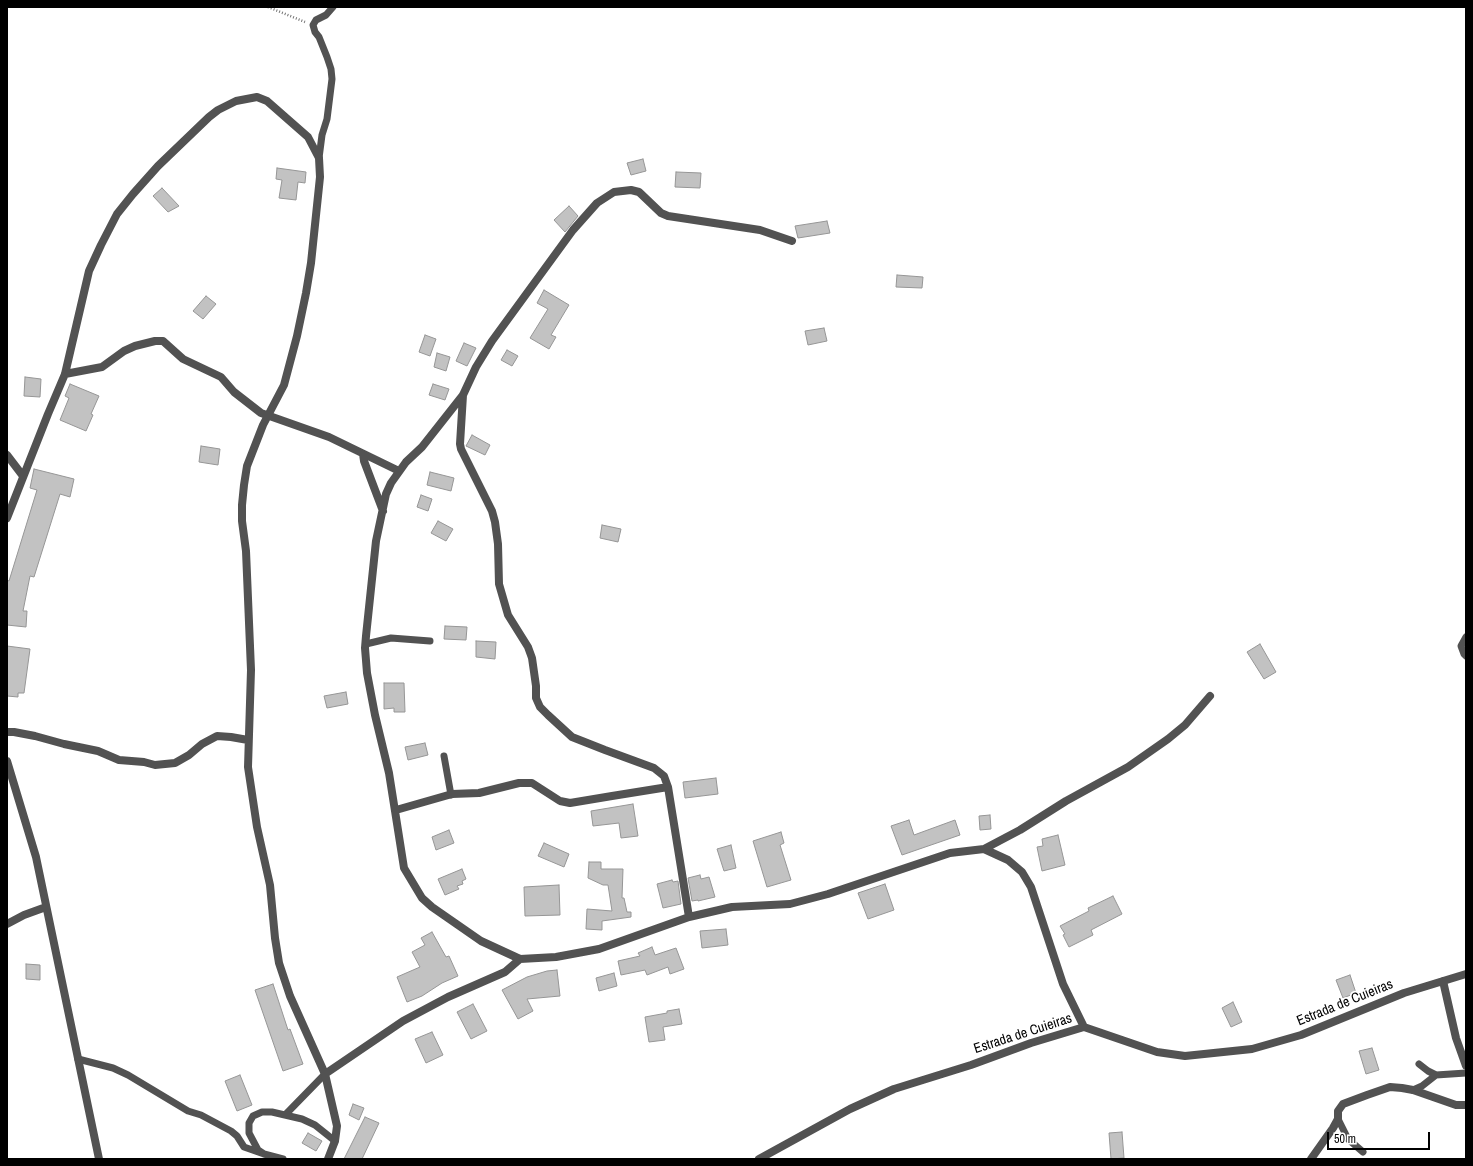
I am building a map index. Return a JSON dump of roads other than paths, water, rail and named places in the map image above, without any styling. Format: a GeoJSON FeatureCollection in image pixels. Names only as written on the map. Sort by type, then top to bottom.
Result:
{"type":"FeatureCollection","features":[{"type":"Feature","properties":{"kind":"street"},"geometry":{"type":"LineString","coordinates":[[7,518],[65,374],[89,271],[117,214],[158,166],[209,117],[218,110],[236,101],[257,97],[262,99],[273,106],[308,137],[319,158],[320,177],[306,293],[284,385],[268,416],[247,466],[242,505],[242,521],[246,551],[251,670],[248,767],[251,795],[270,885],[275,938],[280,963],[290,996],[325,1074],[337,1126],[335,1141],[328,1159]]}},
{"type":"Feature","properties":{"kind":"street"},"geometry":{"type":"LineString","coordinates":[[792,241],[760,230],[668,216],[662,213],[639,192],[631,190],[614,192],[598,203],[573,230],[492,341],[476,367],[463,395],[422,447],[406,462],[386,494],[376,541],[366,644],[367,673],[375,715],[389,773],[404,868],[422,898],[432,907],[480,940],[520,959],[556,956],[599,949],[689,917],[732,907],[790,904],[828,894],[950,853],[984,849],[1020,830],[1066,801],[1128,767],[1185,725],[1210,696]]}},
{"type":"Feature","properties":{"kind":"street"},"geometry":{"type":"LineString","coordinates":[[65,374],[102,367],[135,346],[155,341],[163,341],[183,359],[221,377],[234,392],[260,413],[329,437],[399,471]]}},
{"type":"Feature","properties":{"kind":"street"},"geometry":{"type":"LineString","coordinates":[[463,395],[460,444],[461,450],[492,512],[498,544],[499,584],[508,615],[528,647],[532,658],[536,698],[540,707],[558,726],[572,736],[604,750],[654,768],[664,776],[668,787],[689,917]]}},
{"type":"Feature","properties":{"kind":"street"},"geometry":{"type":"LineString","coordinates":[[363,454],[364,461],[383,511]]}},
{"type":"Feature","properties":{"kind":"street"},"geometry":{"type":"LineString","coordinates":[[7,455],[23,476]]}},
{"type":"Feature","properties":{"kind":"street"},"geometry":{"type":"LineString","coordinates":[[7,732],[35,736],[98,751],[119,760],[155,764],[175,763],[189,755],[202,744],[217,736],[248,740]]}},
{"type":"Feature","properties":{"kind":"street"},"geometry":{"type":"LineString","coordinates":[[7,761],[36,857],[99,1159]]}},
{"type":"Feature","properties":{"kind":"street"},"geometry":{"type":"LineString","coordinates":[[396,810],[451,795],[479,793],[519,783],[532,783],[560,801],[570,803],[668,787]]}},
{"type":"Feature","properties":{"kind":"street"},"geometry":{"type":"LineString","coordinates":[[984,849],[1008,860],[1022,872],[1031,887],[1063,984],[1084,1028]]}},
{"type":"Feature","properties":{"kind":"street"},"geometry":{"type":"LineString","coordinates":[[7,924],[24,915],[46,907]]}},
{"type":"Feature","properties":{"kind":"street"},"geometry":{"type":"LineString","coordinates":[[325,1074],[403,1021],[448,997],[505,972],[520,959]]}},
{"type":"Feature","properties":{"kind":"street","name":"Estrada de Cuieiras"},"geometry":{"type":"LineString","coordinates":[[759,1159],[850,1109],[894,1089],[971,1065],[1031,1043],[1084,1028],[1157,1052],[1185,1056],[1252,1049],[1301,1035],[1404,993],[1466,974]]}},
{"type":"Feature","properties":{"kind":"street"},"geometry":{"type":"LineString","coordinates":[[1443,981],[1456,1038],[1466,1066]]}},
{"type":"Feature","properties":{"kind":"street"},"geometry":{"type":"LineString","coordinates":[[1311,1159],[1338,1119],[1338,1111],[1343,1104],[1390,1087],[1413,1090],[1456,1105],[1466,1105]]}},
{"type":"Feature","properties":{"kind":"lane"},"geometry":{"type":"LineString","coordinates":[[319,158],[322,135],[327,118],[332,79],[331,69],[327,57],[319,37],[314,32],[313,25],[316,20],[326,14],[333,7]]}},
{"type":"Feature","properties":{"kind":"lane"},"geometry":{"type":"LineString","coordinates":[[1466,637],[1462,646],[1466,656]]}},
{"type":"Feature","properties":{"kind":"lane"},"geometry":{"type":"LineString","coordinates":[[366,644],[391,638],[430,641]]}},
{"type":"Feature","properties":{"kind":"lane"},"geometry":{"type":"LineString","coordinates":[[444,756],[451,795]]}},
{"type":"Feature","properties":{"kind":"lane"},"geometry":{"type":"LineString","coordinates":[[78,1059],[113,1068],[128,1075],[188,1111],[201,1115],[231,1131],[237,1136],[244,1147],[283,1159]]}},
{"type":"Feature","properties":{"kind":"lane"},"geometry":{"type":"LineString","coordinates":[[1419,1064],[1436,1075],[1466,1073]]}},
{"type":"Feature","properties":{"kind":"lane"},"geometry":{"type":"LineString","coordinates":[[286,1114],[325,1074]]}},
{"type":"Feature","properties":{"kind":"lane"},"geometry":{"type":"LineString","coordinates":[[1413,1090],[1422,1086],[1436,1075]]}},
{"type":"Feature","properties":{"kind":"lane"},"geometry":{"type":"LineString","coordinates":[[264,1154],[258,1150],[249,1133],[249,1123],[253,1116],[262,1112],[286,1114],[302,1118],[315,1125],[335,1141]]}},
{"type":"Feature","properties":{"kind":"lane"},"geometry":{"type":"LineString","coordinates":[[1338,1119],[1348,1139],[1363,1152]]}}]}
